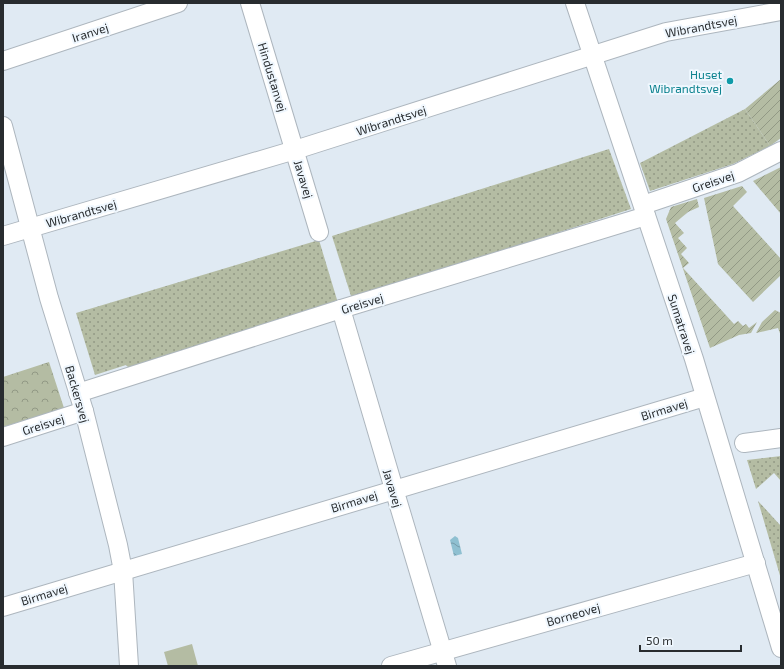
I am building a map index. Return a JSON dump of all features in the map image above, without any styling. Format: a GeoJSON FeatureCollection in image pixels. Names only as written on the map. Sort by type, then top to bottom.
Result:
{"type":"FeatureCollection","features":[{"type":"Feature","properties":{"kind":"street","name":"Iranvej"},"geometry":{"type":"LineString","coordinates":[[3,61],[178,3]]}},
{"type":"Feature","properties":{"kind":"street","name":"Hindustanvej"},"geometry":{"type":"LineString","coordinates":[[250,3],[295,150]]}},
{"type":"Feature","properties":{"kind":"street","name":"Sumatravej"},"geometry":{"type":"LineString","coordinates":[[575,3],[705,397],[781,648]]}},
{"type":"Feature","properties":{"kind":"street","name":"Wibrandtsvej"},"geometry":{"type":"LineString","coordinates":[[3,236],[295,150],[592,57],[666,32],[781,11]]}},
{"type":"Feature","properties":{"kind":"street","name":"Backersvej"},"geometry":{"type":"LineString","coordinates":[[3,126],[31,228],[48,298],[84,411],[118,545],[123,571],[129,666]]}},
{"type":"Feature","properties":{"kind":"street","name":"Javavej"},"geometry":{"type":"LineString","coordinates":[[295,150],[319,232]]}},
{"type":"Feature","properties":{"kind":"street","name":"Greisvej"},"geometry":{"type":"LineString","coordinates":[[78,392],[644,211],[738,173],[781,151]]}},
{"type":"Feature","properties":{"kind":"street","name":"Javavej"},"geometry":{"type":"LineString","coordinates":[[341,309],[445,658]]}},
{"type":"Feature","properties":{"kind":"street","name":"Birmavej"},"geometry":{"type":"LineString","coordinates":[[3,607],[705,397]]}},
{"type":"Feature","properties":{"kind":"street","name":"Greisvej"},"geometry":{"type":"LineString","coordinates":[[3,437],[84,411]]}},
{"type":"Feature","properties":{"kind":"street"},"geometry":{"type":"LineString","coordinates":[[744,443],[781,438]]}},
{"type":"Feature","properties":{"kind":"street","name":"Borneovej"},"geometry":{"type":"LineString","coordinates":[[391,666],[445,658],[756,563]]}},
{"type":"Feature","properties":{"kind":"green space"},"geometry":{"type":"Polygon","coordinates":[[[781,79],[781,138],[770,146],[745,109],[781,79]]]}},
{"type":"Feature","properties":{"kind":"green space"},"geometry":{"type":"Polygon","coordinates":[[[745,109],[770,146],[733,164],[650,191],[640,163],[745,109]]]}},
{"type":"Feature","properties":{"kind":"green space"},"geometry":{"type":"Polygon","coordinates":[[[609,149],[631,209],[352,299],[332,236],[609,149]]]}},
{"type":"Feature","properties":{"kind":"green space"},"geometry":{"type":"Polygon","coordinates":[[[781,167],[781,214],[753,181],[781,167]]]}},
{"type":"Feature","properties":{"kind":"green space"},"geometry":{"type":"Polygon","coordinates":[[[742,186],[747,192],[733,206],[781,259],[781,275],[753,302],[718,264],[704,198],[742,186]]]}},
{"type":"Feature","properties":{"kind":"green space"},"geometry":{"type":"Polygon","coordinates":[[[697,199],[699,207],[688,212],[675,223],[684,233],[678,238],[687,248],[681,254],[689,263],[683,268],[734,324],[738,321],[743,326],[746,324],[749,328],[757,322],[751,333],[739,335],[710,348],[666,219],[671,207],[697,199]]]}},
{"type":"Feature","properties":{"kind":"green space"},"geometry":{"type":"Polygon","coordinates":[[[319,240],[338,303],[129,368],[126,365],[95,375],[76,313],[319,240]]]}},
{"type":"Feature","properties":{"kind":"green space"},"geometry":{"type":"Polygon","coordinates":[[[775,310],[781,313],[781,336],[778,328],[756,333],[762,322],[775,310]]]}},
{"type":"Feature","properties":{"kind":"green space"},"geometry":{"type":"Polygon","coordinates":[[[49,362],[64,408],[3,427],[3,377],[49,362]]]}},
{"type":"Feature","properties":{"kind":"green space"},"geometry":{"type":"Polygon","coordinates":[[[781,456],[781,481],[774,473],[756,489],[747,460],[781,456]]]}},
{"type":"Feature","properties":{"kind":"green space"},"geometry":{"type":"Polygon","coordinates":[[[758,501],[781,526],[781,579],[758,501]]]}},
{"type":"Feature","properties":{"kind":"green space"},"geometry":{"type":"Polygon","coordinates":[[[192,644],[198,666],[168,666],[164,652],[192,644]]]}},
{"type":"Feature","properties":{"kind":"water"},"geometry":{"type":"Polygon","coordinates":[[[455,536],[458,538],[462,554],[454,556],[450,540],[455,536]]]}},
{"type":"Feature","properties":{"kind":"place","name":"Huset Wibrandtsvej"},"geometry":{"type":"Point","coordinates":[730,81]}}]}
